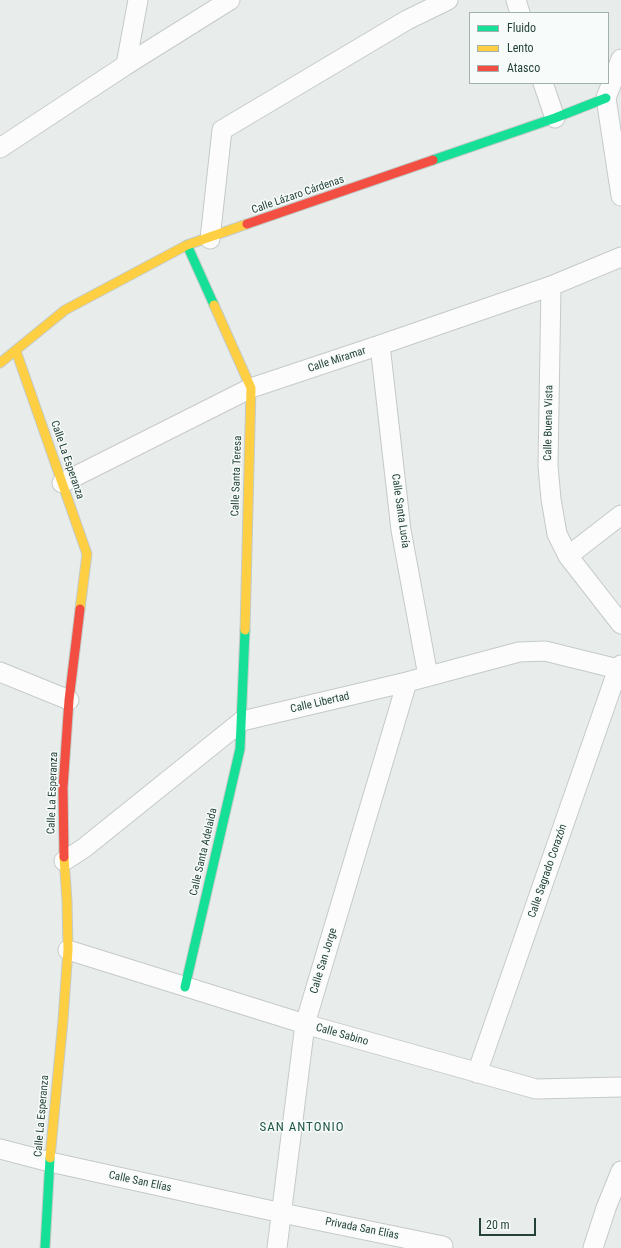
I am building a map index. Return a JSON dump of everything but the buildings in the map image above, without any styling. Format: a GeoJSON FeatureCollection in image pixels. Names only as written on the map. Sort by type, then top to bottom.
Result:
{"type":"FeatureCollection","features":[{"type":"Feature","properties":{"kind":"street"},"geometry":{"type":"LineString","coordinates":[[126,65],[138,0]]}},
{"type":"Feature","properties":{"kind":"street"},"geometry":{"type":"LineString","coordinates":[[0,148],[126,65],[230,0]]}},
{"type":"Feature","properties":{"kind":"street"},"geometry":{"type":"LineString","coordinates":[[210,239],[222,130],[407,20],[448,0]]}},
{"type":"Feature","properties":{"kind":"street"},"geometry":{"type":"LineString","coordinates":[[516,0],[520,12]]}},
{"type":"Feature","properties":{"kind":"street"},"geometry":{"type":"LineString","coordinates":[[621,59],[606,98],[621,196]]}},
{"type":"Feature","properties":{"kind":"street"},"geometry":{"type":"LineString","coordinates":[[543,84],[554,118]]}},
{"type":"Feature","properties":{"kind":"street","name":"Calle Lázaro Cárdenas"},"geometry":{"type":"LineString","coordinates":[[0,363],[65,310],[187,245],[210,239],[554,118],[606,98]]}},
{"type":"Feature","properties":{"kind":"street","name":"Calle Santa Teresa"},"geometry":{"type":"LineString","coordinates":[[187,245],[251,388],[242,721]]}},
{"type":"Feature","properties":{"kind":"street","name":"Calle Miramar"},"geometry":{"type":"LineString","coordinates":[[62,483],[251,388],[551,286],[621,257]]}},
{"type":"Feature","properties":{"kind":"street","name":"Calle Buena Vista"},"geometry":{"type":"LineString","coordinates":[[551,286],[549,472],[556,534],[568,556],[621,624]]}},
{"type":"Feature","properties":{"kind":"street","name":"Calle Santa Lucía"},"geometry":{"type":"LineString","coordinates":[[380,345],[401,530],[428,676]]}},
{"type":"Feature","properties":{"kind":"street","name":"Calle La Esperanza"},"geometry":{"type":"LineString","coordinates":[[16,351],[86,554],[69,700],[63,788],[64,861],[68,950],[50,1162],[45,1248]]}},
{"type":"Feature","properties":{"kind":"street"},"geometry":{"type":"LineString","coordinates":[[568,556],[621,515]]}},
{"type":"Feature","properties":{"kind":"street","name":"Calle Libertad"},"geometry":{"type":"LineString","coordinates":[[64,861],[84,848],[242,721],[407,682],[520,652],[545,651],[620,667]]}},
{"type":"Feature","properties":{"kind":"street","name":"Calle Sagrado Corazón"},"geometry":{"type":"LineString","coordinates":[[477,1073],[620,667]]}},
{"type":"Feature","properties":{"kind":"street"},"geometry":{"type":"LineString","coordinates":[[0,672],[69,700]]}},
{"type":"Feature","properties":{"kind":"street","name":"Calle San Jorge"},"geometry":{"type":"LineString","coordinates":[[276,1248],[282,1213],[305,1024],[407,682]]}},
{"type":"Feature","properties":{"kind":"street","name":"Calle Santa Adelaida"},"geometry":{"type":"LineString","coordinates":[[185,987],[240,749],[242,721]]}},
{"type":"Feature","properties":{"kind":"street","name":"Calle Sabino"},"geometry":{"type":"LineString","coordinates":[[68,950],[305,1024],[536,1089],[621,1087]]}},
{"type":"Feature","properties":{"kind":"street","name":"Calle San Elías"},"geometry":{"type":"LineString","coordinates":[[0,1149],[50,1162],[282,1213]]}},
{"type":"Feature","properties":{"kind":"street"},"geometry":{"type":"LineString","coordinates":[[593,1248],[606,1208],[621,1171]]}},
{"type":"Feature","properties":{"kind":"street","name":"Privada San Elías"},"geometry":{"type":"LineString","coordinates":[[282,1213],[443,1246]]}},
{"type":"Feature","properties":{"kind":"traffic: fast"},"geometry":{"type":"LineString","coordinates":[[433,160],[555,118],[606,98]]}},
{"type":"Feature","properties":{"kind":"traffic: fast"},"geometry":{"type":"LineString","coordinates":[[187,245],[214,305]]}},
{"type":"Feature","properties":{"kind":"traffic: fast"},"geometry":{"type":"LineString","coordinates":[[185,987],[240,749],[245,630]]}},
{"type":"Feature","properties":{"kind":"traffic: fast"},"geometry":{"type":"LineString","coordinates":[[45,1248],[50,1158]]}},
{"type":"Feature","properties":{"kind":"traffic: slow"},"geometry":{"type":"LineString","coordinates":[[0,363],[65,310],[187,245],[247,224]]}},
{"type":"Feature","properties":{"kind":"traffic: slow"},"geometry":{"type":"LineString","coordinates":[[214,305],[251,388],[245,630]]}},
{"type":"Feature","properties":{"kind":"traffic: slow"},"geometry":{"type":"LineString","coordinates":[[16,351],[87,554],[80,609]]}},
{"type":"Feature","properties":{"kind":"traffic: slow"},"geometry":{"type":"LineString","coordinates":[[50,1158],[68,950],[64,857]]}},
{"type":"Feature","properties":{"kind":"traffic: jam"},"geometry":{"type":"LineString","coordinates":[[247,224],[433,160]]}},
{"type":"Feature","properties":{"kind":"traffic: jam"},"geometry":{"type":"LineString","coordinates":[[64,857],[63,788],[69,700],[80,609]]}},
{"type":"Feature","properties":{"kind":"district","name":"SAN ANTONIO"},"geometry":{"type":"Point","coordinates":[302,1128]}}]}
